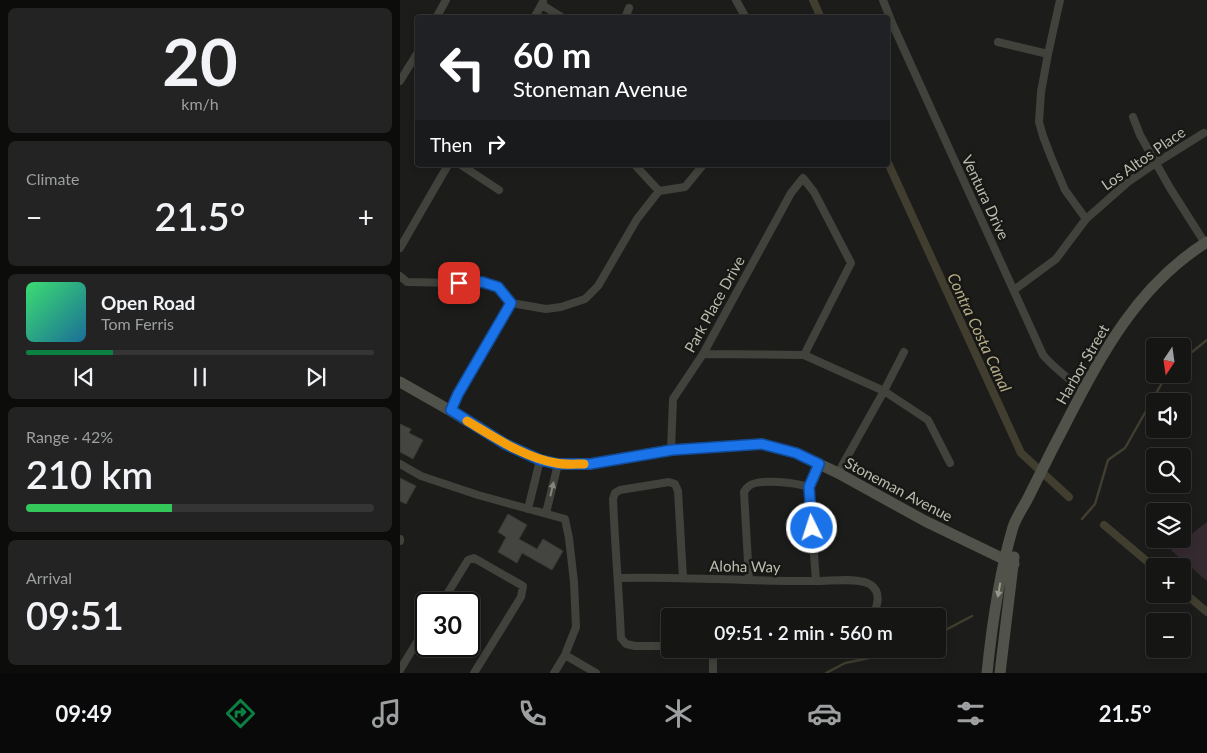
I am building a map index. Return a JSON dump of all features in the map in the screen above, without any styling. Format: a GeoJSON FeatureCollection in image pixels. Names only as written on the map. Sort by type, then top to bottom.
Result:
{"type":"FeatureCollection","features":[{"type":"Feature","properties":{"kind":"street"},"geometry":{"type":"LineString","coordinates":[[438,15],[446,0]]}},
{"type":"Feature","properties":{"kind":"street"},"geometry":{"type":"LineString","coordinates":[[736,0],[744,15]]}},
{"type":"Feature","properties":{"kind":"street"},"geometry":{"type":"LineString","coordinates":[[1060,0],[1041,92],[1040,122],[1050,157],[1065,190],[1086,219]]}},
{"type":"Feature","properties":{"kind":"street","name":"Ventura Drive"},"geometry":{"type":"LineString","coordinates":[[885,1],[890,15]]}},
{"type":"Feature","properties":{"kind":"street"},"geometry":{"type":"LineString","coordinates":[[536,15],[543,2],[559,15]]}},
{"type":"Feature","properties":{"kind":"street"},"geometry":{"type":"LineString","coordinates":[[626,15],[629,8]]}},
{"type":"Feature","properties":{"kind":"street","name":"Ventura Drive"},"geometry":{"type":"LineString","coordinates":[[890,15],[1043,355],[1083,390]]}},
{"type":"Feature","properties":{"kind":"street"},"geometry":{"type":"LineString","coordinates":[[998,42],[1048,54]]}},
{"type":"Feature","properties":{"kind":"street"},"geometry":{"type":"LineString","coordinates":[[400,81],[415,57]]}},
{"type":"Feature","properties":{"kind":"street"},"geometry":{"type":"LineString","coordinates":[[1133,117],[1140,135],[1170,188],[1206,242]]}},
{"type":"Feature","properties":{"kind":"street","name":"Los Altos Place"},"geometry":{"type":"LineString","coordinates":[[1014,290],[1056,259],[1086,219],[1128,182],[1204,133]]}},
{"type":"Feature","properties":{"kind":"street"},"geometry":{"type":"LineString","coordinates":[[400,248],[447,167]]}},
{"type":"Feature","properties":{"kind":"street"},"geometry":{"type":"LineString","coordinates":[[464,167],[499,190]]}},
{"type":"Feature","properties":{"kind":"street"},"geometry":{"type":"LineString","coordinates":[[637,167],[659,191]]}},
{"type":"Feature","properties":{"kind":"street"},"geometry":{"type":"LineString","coordinates":[[400,276],[407,282],[482,282],[498,287],[511,303],[546,309],[561,307],[584,299],[598,286],[637,219],[659,191],[685,187],[701,167]]}},
{"type":"Feature","properties":{"kind":"street","name":"Park Place Drive"},"geometry":{"type":"LineString","coordinates":[[672,450],[673,399],[703,354],[791,192],[803,178],[814,192],[851,263],[804,355]]}},
{"type":"Feature","properties":{"kind":"street","name":"Harbor Street"},"geometry":{"type":"LineString","coordinates":[[1000,673],[1009,561],[1014,525],[1083,390],[1130,312],[1173,266],[1206,242]]}},
{"type":"Feature","properties":{"kind":"street"},"geometry":{"type":"LineString","coordinates":[[451,410],[458,394],[511,303]]}},
{"type":"Feature","properties":{"kind":"street"},"geometry":{"type":"LineString","coordinates":[[838,473],[904,352]]}},
{"type":"Feature","properties":{"kind":"street"},"geometry":{"type":"LineString","coordinates":[[703,354],[804,355],[884,391],[928,420],[950,463]]}},
{"type":"Feature","properties":{"kind":"street","name":"Stoneman Avenue"},"geometry":{"type":"LineString","coordinates":[[400,382],[451,410],[505,444],[540,460],[558,464],[590,464],[672,450],[762,444],[796,453],[838,473],[925,521],[1009,561]]}},
{"type":"Feature","properties":{"kind":"street"},"geometry":{"type":"LineString","coordinates":[[528,508],[540,460]]}},
{"type":"Feature","properties":{"kind":"street"},"geometry":{"type":"LineString","coordinates":[[400,464],[421,476],[478,495],[565,519],[574,582],[576,627],[565,656],[554,673]]}},
{"type":"Feature","properties":{"kind":"street"},"geometry":{"type":"LineString","coordinates":[[546,513],[558,464]]}},
{"type":"Feature","properties":{"kind":"street"},"geometry":{"type":"LineString","coordinates":[[816,581],[809,487],[819,464]]}},
{"type":"Feature","properties":{"kind":"street"},"geometry":{"type":"LineString","coordinates":[[661,646],[635,646],[626,644],[621,638],[613,499],[615,493],[620,490],[668,482],[675,484],[678,491],[683,578]]}},
{"type":"Feature","properties":{"kind":"street"},"geometry":{"type":"LineString","coordinates":[[749,580],[744,492],[747,487],[754,483],[784,482],[798,483],[809,487]]}},
{"type":"Feature","properties":{"kind":"street"},"geometry":{"type":"LineString","coordinates":[[448,592],[468,560],[474,558],[523,586],[520,597],[474,673]]}},
{"type":"Feature","properties":{"kind":"street","name":"Harbor Street"},"geometry":{"type":"LineString","coordinates":[[987,673],[992,633],[1009,561]]}},
{"type":"Feature","properties":{"kind":"street","name":"Aloha Way"},"geometry":{"type":"LineString","coordinates":[[619,578],[855,580],[870,584],[875,590],[878,598],[877,608]]}},
{"type":"Feature","properties":{"kind":"street"},"geometry":{"type":"LineString","coordinates":[[407,673],[400,669],[415,645]]}},
{"type":"Feature","properties":{"kind":"street"},"geometry":{"type":"LineString","coordinates":[[565,656],[596,673]]}},
{"type":"Feature","properties":{"kind":"street"},"geometry":{"type":"LineString","coordinates":[[713,658],[714,673]]}},
{"type":"Feature","properties":{"kind":"shaded area"},"geometry":{"type":"Polygon","coordinates":[[[1207,522],[1207,581],[1191,567],[1191,558],[1180,558],[1171,550],[1174,548],[1191,548],[1191,534],[1207,522]]]}},
{"type":"Feature","properties":{"kind":"building"},"geometry":{"type":"Polygon","coordinates":[[[400,424],[411,429],[409,433],[423,440],[413,459],[400,452],[400,424]]]}},
{"type":"Feature","properties":{"kind":"building"},"geometry":{"type":"Polygon","coordinates":[[[400,478],[416,486],[406,504],[400,501],[400,478]]]}},
{"type":"Feature","properties":{"kind":"building"},"geometry":{"type":"Polygon","coordinates":[[[508,514],[527,525],[519,539],[537,549],[543,539],[563,551],[552,570],[522,553],[517,563],[498,552],[506,537],[498,532],[508,514]]]}},
{"type":"Feature","properties":{"kind":"waterway","name":"Contra Costa Canal"},"geometry":{"type":"LineString","coordinates":[[813,0],[820,15]]}},
{"type":"Feature","properties":{"kind":"waterway","name":"Contra Costa Canal"},"geometry":{"type":"LineString","coordinates":[[890,167],[1021,453],[1069,497]]}},
{"type":"Feature","properties":{"kind":"waterway"},"geometry":{"type":"LineString","coordinates":[[1191,353],[1207,340]]}},
{"type":"Feature","properties":{"kind":"waterway"},"geometry":{"type":"LineString","coordinates":[[1082,519],[1095,504],[1108,460],[1125,448],[1162,383]]}},
{"type":"Feature","properties":{"kind":"waterway","name":"Contra Costa Canal"},"geometry":{"type":"LineString","coordinates":[[1104,525],[1146,560]]}},
{"type":"Feature","properties":{"kind":"waterway","name":"Contra Costa Canal"},"geometry":{"type":"LineString","coordinates":[[1191,599],[1207,612]]}},
{"type":"Feature","properties":{"kind":"waterway"},"geometry":{"type":"LineString","coordinates":[[946,630],[972,616]]}},
{"type":"Feature","properties":{"kind":"waterway"},"geometry":{"type":"LineString","coordinates":[[826,673],[845,663],[870,658]]}},
{"type":"Feature","properties":{"kind":"slow traffic"},"geometry":{"type":"LineString","coordinates":[[467,421],[505,444],[540,460],[558,464],[584,464]]}},
{"type":"Feature","properties":{"kind":"route"},"geometry":{"type":"LineString","coordinates":[[459,283],[482,282],[498,287],[511,303],[458,394],[451,410],[505,444],[540,460],[558,464],[590,464],[672,450],[762,444],[796,453],[819,464],[809,487],[812,528]]}}]}
